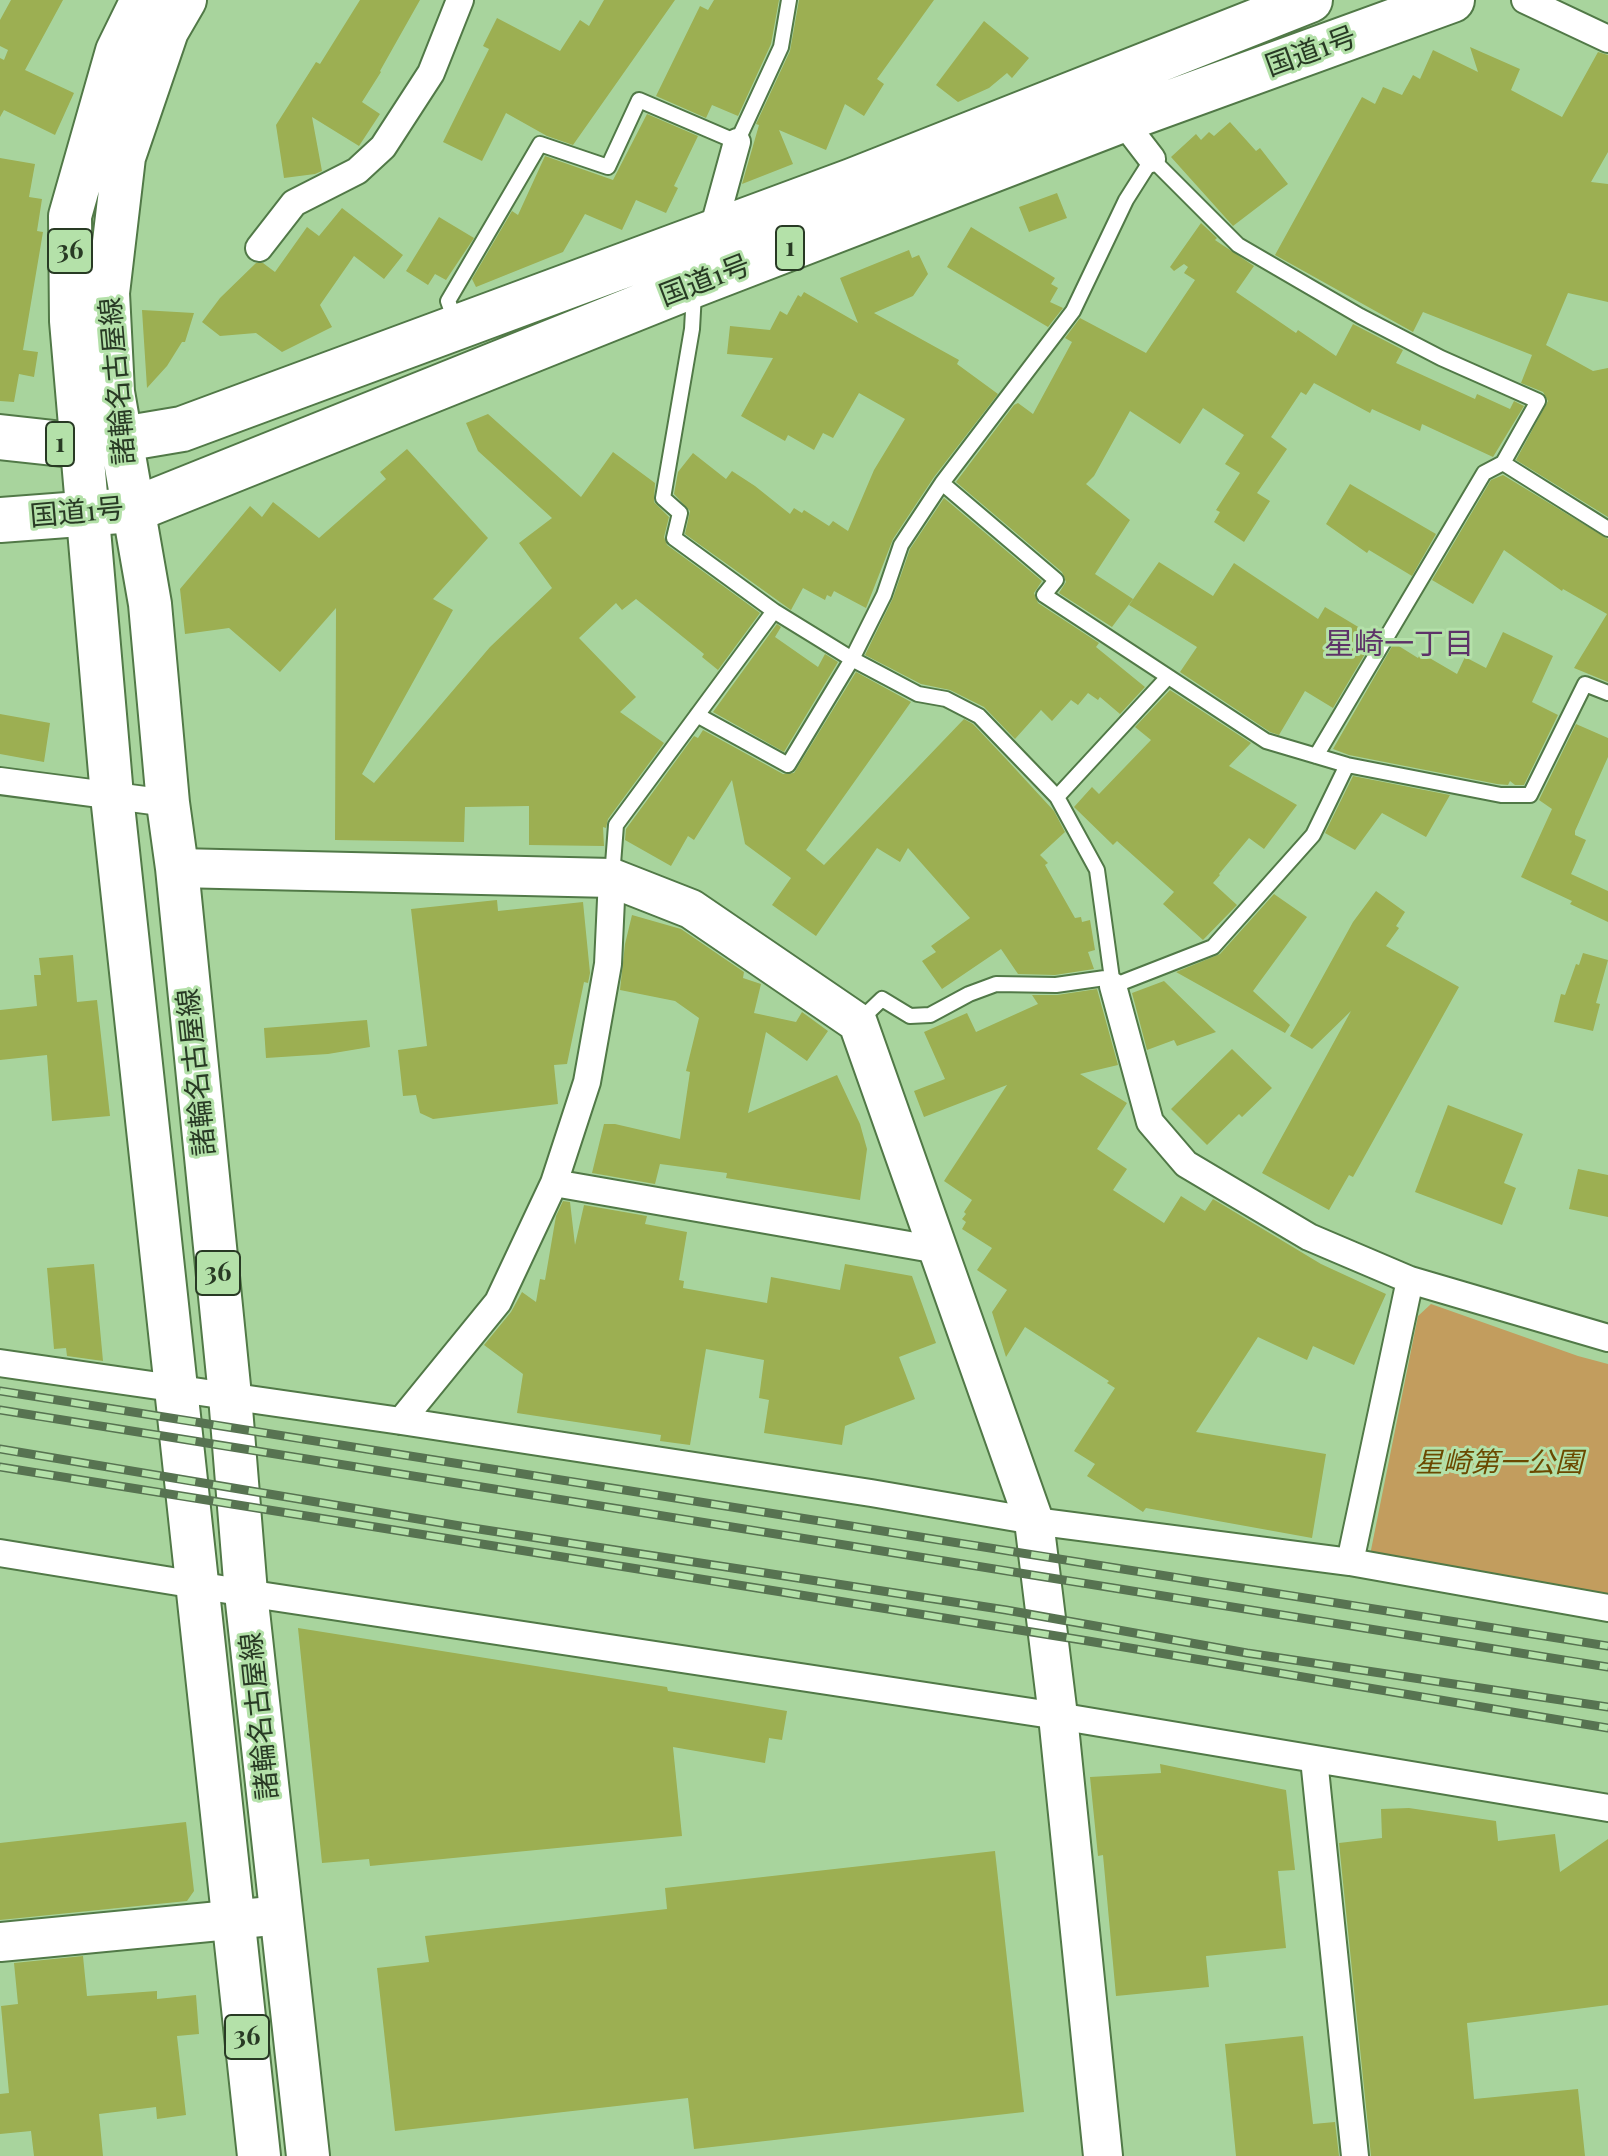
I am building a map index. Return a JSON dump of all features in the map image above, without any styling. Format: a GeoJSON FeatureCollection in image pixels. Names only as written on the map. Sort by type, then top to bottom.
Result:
{"type":"FeatureCollection","features":[{"type":"Feature","properties":{"kind":"highway","name":"国道1号"},"geometry":{"type":"LineString","coordinates":[[0,520],[133,510],[694,285],[1122,120],[1452,0]]}},
{"type":"Feature","properties":{"kind":"highway","name":"国道1号"},"geometry":{"type":"LineString","coordinates":[[0,437],[100,443],[182,429],[867,175],[1294,3]]}},
{"type":"Feature","properties":{"kind":"main road","name":"諸輪名古屋線"},"geometry":{"type":"LineString","coordinates":[[142,0],[117,51],[70,216],[71,321],[100,443],[133,510],[150,604],[230,1396],[246,1593],[308,2156]]}},
{"type":"Feature","properties":{"kind":"main road","name":"諸輪名古屋線"},"geometry":{"type":"LineString","coordinates":[[185,0],[167,31],[124,157],[108,293],[113,392],[100,443],[88,513],[112,796],[259,2156]]}},
{"type":"Feature","properties":{"kind":"street"},"geometry":{"type":"LineString","coordinates":[[259,248],[294,203],[357,171],[383,147],[431,73],[460,0]]}},
{"type":"Feature","properties":{"kind":"street"},"geometry":{"type":"LineString","coordinates":[[1525,0],[1608,39]]}},
{"type":"Feature","properties":{"kind":"street"},"geometry":{"type":"LineString","coordinates":[[1122,120],[1152,159]]}},
{"type":"Feature","properties":{"kind":"street"},"geometry":{"type":"LineString","coordinates":[[712,233],[737,142]]}},
{"type":"Feature","properties":{"kind":"street"},"geometry":{"type":"LineString","coordinates":[[0,781],[168,803]]}},
{"type":"Feature","properties":{"kind":"street"},"geometry":{"type":"LineString","coordinates":[[177,868],[612,878],[691,909],[858,1023],[1034,1521],[1058,1716],[1103,2156]]}},
{"type":"Feature","properties":{"kind":"street"},"geometry":{"type":"LineString","coordinates":[[401,1421],[498,1302],[554,1183],[587,1082],[608,964],[612,878]]}},
{"type":"Feature","properties":{"kind":"street"},"geometry":{"type":"LineString","coordinates":[[1112,982],[1150,1122],[1186,1164],[1309,1237],[1410,1280],[1608,1338]]}},
{"type":"Feature","properties":{"kind":"street"},"geometry":{"type":"LineString","coordinates":[[554,1183],[938,1250]]}},
{"type":"Feature","properties":{"kind":"street"},"geometry":{"type":"LineString","coordinates":[[1350,1562],[1410,1280]]}},
{"type":"Feature","properties":{"kind":"street"},"geometry":{"type":"LineString","coordinates":[[0,1363],[401,1421],[1034,1521],[1350,1562],[1608,1608]]}},
{"type":"Feature","properties":{"kind":"street"},"geometry":{"type":"LineString","coordinates":[[0,1553],[198,1586],[1058,1716],[1608,1808]]}},
{"type":"Feature","properties":{"kind":"street"},"geometry":{"type":"LineString","coordinates":[[1314,1759],[1355,2156]]}},
{"type":"Feature","properties":{"kind":"street"},"geometry":{"type":"LineString","coordinates":[[0,1942],[282,1915]]}},
{"type":"Feature","properties":{"kind":"lane"},"geometry":{"type":"LineString","coordinates":[[457,327],[448,301],[540,144],[608,167],[639,100],[737,142],[781,47],[789,0]]}},
{"type":"Feature","properties":{"kind":"lane"},"geometry":{"type":"LineString","coordinates":[[697,715],[788,765],[852,659],[884,595],[901,545],[942,483],[1073,311],[1126,200],[1152,159],[1238,245],[1360,316],[1441,358],[1538,401],[1503,463],[1484,473],[1316,756]]}},
{"type":"Feature","properties":{"kind":"lane"},"geometry":{"type":"LineString","coordinates":[[694,285],[692,329],[663,498],[680,513],[674,538],[774,611],[852,659],[918,694],[946,699],[979,716],[1057,797],[1097,870],[1112,982]]}},
{"type":"Feature","properties":{"kind":"lane"},"geometry":{"type":"LineString","coordinates":[[1503,463],[1608,529]]}},
{"type":"Feature","properties":{"kind":"lane"},"geometry":{"type":"LineString","coordinates":[[942,483],[1056,580],[1044,595],[1266,741],[1347,765],[1501,795],[1530,795],[1585,684],[1608,693]]}},
{"type":"Feature","properties":{"kind":"lane"},"geometry":{"type":"LineString","coordinates":[[612,878],[616,825],[774,611]]}},
{"type":"Feature","properties":{"kind":"lane"},"geometry":{"type":"LineString","coordinates":[[1057,797],[1167,678]]}},
{"type":"Feature","properties":{"kind":"lane"},"geometry":{"type":"LineString","coordinates":[[858,1023],[882,999],[910,1016],[930,1015],[969,994],[996,984],[1112,982],[1213,947],[1313,835],[1347,765]]}},
{"type":"Feature","properties":{"kind":"green space","name":"星崎第一公園"},"geometry":{"type":"Polygon","coordinates":[[[1431,1304],[1608,1364],[1608,1597],[1370,1555],[1418,1316],[1431,1304]]]}},
{"type":"Feature","properties":{"kind":"building"},"geometry":{"type":"Polygon","coordinates":[[[11,0],[63,0],[25,70],[74,93],[55,135],[4,110],[0,117],[0,58],[4,60],[8,50],[0,46],[0,20],[11,0]]]}},
{"type":"Feature","properties":{"kind":"building"},"geometry":{"type":"Polygon","coordinates":[[[360,0],[420,0],[362,102],[380,114],[359,146],[312,117],[322,171],[284,178],[276,125],[316,62],[320,64],[360,0]]]}},
{"type":"Feature","properties":{"kind":"building"},"geometry":{"type":"Polygon","coordinates":[[[604,0],[675,0],[573,145],[547,136],[506,113],[482,161],[443,142],[489,49],[483,46],[497,18],[560,51],[580,20],[589,26],[604,0]]]}},
{"type":"Feature","properties":{"kind":"building"},"geometry":{"type":"Polygon","coordinates":[[[714,0],[779,0],[771,44],[738,116],[712,105],[706,118],[656,96],[700,6],[708,10],[714,0]]]}},
{"type":"Feature","properties":{"kind":"building"},"geometry":{"type":"Polygon","coordinates":[[[799,0],[934,0],[877,79],[884,84],[864,116],[845,104],[826,150],[779,130],[793,164],[742,184],[759,125],[756,124],[790,51],[799,0]]]}},
{"type":"Feature","properties":{"kind":"building"},"geometry":{"type":"Polygon","coordinates":[[[984,21],[1029,58],[1012,78],[1007,73],[989,88],[958,102],[936,85],[984,21]]]}},
{"type":"Feature","properties":{"kind":"building"},"geometry":{"type":"Polygon","coordinates":[[[1470,47],[1520,69],[1511,90],[1562,117],[1598,52],[1608,55],[1608,152],[1591,182],[1608,184],[1608,302],[1568,293],[1546,345],[1593,371],[1608,368],[1608,517],[1516,460],[1548,401],[1543,392],[1521,383],[1532,355],[1423,312],[1413,332],[1275,255],[1362,97],[1375,104],[1383,87],[1402,95],[1413,75],[1420,79],[1433,50],[1478,72],[1470,47]]]}},
{"type":"Feature","properties":{"kind":"building"},"geometry":{"type":"Polygon","coordinates":[[[647,114],[698,136],[674,186],[678,188],[666,213],[636,200],[622,230],[585,214],[563,252],[476,287],[472,279],[512,211],[518,215],[545,156],[613,180],[647,114]]]}},
{"type":"Feature","properties":{"kind":"building"},"geometry":{"type":"Polygon","coordinates":[[[1230,122],[1256,151],[1260,148],[1288,184],[1233,226],[1171,157],[1196,134],[1201,140],[1209,132],[1214,136],[1230,122]]]}},
{"type":"Feature","properties":{"kind":"building"},"geometry":{"type":"Polygon","coordinates":[[[0,158],[35,164],[29,197],[42,199],[37,231],[43,232],[23,350],[38,352],[34,377],[19,374],[14,402],[0,401],[0,158]]]}},
{"type":"Feature","properties":{"kind":"building"},"geometry":{"type":"Polygon","coordinates":[[[1057,193],[1067,218],[1029,232],[1019,207],[1057,193]]]}},
{"type":"Feature","properties":{"kind":"building"},"geometry":{"type":"Polygon","coordinates":[[[342,208],[403,255],[384,279],[354,256],[320,305],[332,327],[282,352],[256,333],[220,336],[202,322],[220,298],[256,263],[263,263],[275,272],[307,227],[319,236],[342,208]]]}},
{"type":"Feature","properties":{"kind":"building"},"geometry":{"type":"Polygon","coordinates":[[[439,217],[474,238],[446,280],[435,274],[428,285],[406,271],[439,217]]]}},
{"type":"Feature","properties":{"kind":"building"},"geometry":{"type":"Polygon","coordinates":[[[1201,223],[1217,238],[1215,240],[1254,266],[1236,292],[1336,356],[1353,324],[1403,350],[1396,363],[1475,399],[1477,394],[1510,409],[1514,401],[1524,406],[1493,457],[1422,424],[1420,431],[1372,409],[1370,413],[1314,383],[1306,395],[1301,392],[1271,437],[1287,449],[1257,493],[1270,501],[1244,542],[1214,522],[1220,512],[1216,510],[1240,473],[1225,464],[1244,435],[1203,408],[1180,444],[1130,411],[1094,476],[1086,484],[1130,520],[1095,574],[1133,599],[1112,627],[1059,593],[1066,582],[1062,572],[956,482],[1014,405],[1018,403],[1033,414],[1072,342],[1065,338],[1080,318],[1146,353],[1195,280],[1184,273],[1188,267],[1184,264],[1174,271],[1170,267],[1201,223]]]}},
{"type":"Feature","properties":{"kind":"building"},"geometry":{"type":"Polygon","coordinates":[[[971,227],[1055,278],[1051,284],[1058,288],[1050,302],[1063,308],[1048,327],[947,267],[971,227]]]}},
{"type":"Feature","properties":{"kind":"building"},"geometry":{"type":"Polygon","coordinates":[[[909,250],[912,258],[919,255],[928,274],[913,296],[874,313],[959,360],[957,364],[998,394],[934,477],[893,539],[866,608],[834,591],[825,600],[803,588],[791,610],[685,534],[690,511],[674,494],[678,472],[693,453],[726,479],[732,471],[790,514],[794,508],[802,513],[804,510],[829,526],[833,521],[848,531],[874,470],[905,419],[859,393],[833,438],[823,433],[814,450],[788,435],[785,441],[741,416],[773,358],[727,354],[730,326],[770,330],[780,311],[787,315],[798,295],[801,297],[804,292],[858,323],[840,278],[909,250]]]}},
{"type":"Feature","properties":{"kind":"building"},"geometry":{"type":"Polygon","coordinates":[[[142,310],[194,313],[185,342],[147,388],[142,310]]]}},
{"type":"Feature","properties":{"kind":"building"},"geometry":{"type":"Polygon","coordinates":[[[488,414],[581,497],[613,452],[655,483],[654,502],[669,517],[664,537],[667,545],[760,613],[718,670],[702,657],[704,654],[636,599],[622,610],[616,603],[579,638],[636,697],[620,712],[664,743],[608,819],[606,828],[603,827],[604,846],[529,845],[529,806],[465,807],[464,842],[335,840],[336,608],[280,672],[229,628],[185,634],[180,589],[250,506],[262,517],[273,502],[319,538],[386,479],[380,472],[407,449],[488,538],[433,599],[453,610],[362,774],[374,783],[490,647],[552,588],[519,543],[552,518],[478,451],[466,423],[488,414]]]}},
{"type":"Feature","properties":{"kind":"building"},"geometry":{"type":"Polygon","coordinates":[[[1503,475],[1608,539],[1608,682],[1574,668],[1607,614],[1562,591],[1504,550],[1473,604],[1432,580],[1491,480],[1503,475]]]}},
{"type":"Feature","properties":{"kind":"building"},"geometry":{"type":"Polygon","coordinates":[[[1350,484],[1436,534],[1412,576],[1369,550],[1367,553],[1326,524],[1350,484]]]}},
{"type":"Feature","properties":{"kind":"building"},"geometry":{"type":"Polygon","coordinates":[[[944,498],[1042,581],[1034,593],[1038,603],[1099,643],[1096,647],[1145,687],[1120,714],[1100,697],[1098,700],[1088,693],[1078,705],[1071,700],[1052,721],[1041,710],[1015,739],[984,707],[950,690],[921,684],[865,655],[893,598],[910,549],[944,498]]]}},
{"type":"Feature","properties":{"kind":"building"},"geometry":{"type":"Polygon","coordinates":[[[1159,562],[1213,596],[1234,563],[1318,619],[1325,607],[1375,637],[1333,708],[1305,691],[1279,735],[1270,732],[1180,672],[1197,647],[1129,605],[1159,562]]]}},
{"type":"Feature","properties":{"kind":"building"},"geometry":{"type":"Polygon","coordinates":[[[777,624],[781,627],[775,637],[818,667],[825,654],[838,662],[784,752],[713,712],[777,624]]]}},
{"type":"Feature","properties":{"kind":"building"},"geometry":{"type":"Polygon","coordinates":[[[1503,632],[1553,656],[1532,702],[1558,715],[1524,785],[1515,785],[1510,781],[1508,785],[1497,784],[1349,755],[1333,749],[1394,643],[1418,658],[1421,653],[1457,674],[1465,657],[1486,668],[1503,632]]]}},
{"type":"Feature","properties":{"kind":"building"},"geometry":{"type":"Polygon","coordinates":[[[856,672],[911,702],[806,850],[824,865],[964,719],[973,724],[1054,811],[1065,832],[1040,855],[1048,863],[1045,865],[1075,918],[1081,917],[1082,922],[1090,920],[1095,950],[1088,952],[1094,969],[1055,975],[1018,974],[1001,949],[942,989],[922,961],[936,952],[931,946],[970,918],[908,848],[900,862],[877,848],[816,936],[772,905],[791,878],[745,844],[732,780],[694,840],[688,836],[671,866],[625,840],[626,829],[694,736],[698,738],[703,730],[783,774],[794,773],[856,672]]]}},
{"type":"Feature","properties":{"kind":"building"},"geometry":{"type":"Polygon","coordinates":[[[1170,690],[1251,743],[1229,766],[1297,805],[1264,849],[1249,838],[1219,874],[1213,883],[1237,905],[1203,940],[1163,904],[1174,892],[1117,841],[1113,845],[1074,807],[1092,787],[1099,794],[1151,740],[1135,727],[1170,690]]]}},
{"type":"Feature","properties":{"kind":"building"},"geometry":{"type":"Polygon","coordinates":[[[0,714],[50,723],[44,762],[0,754],[0,714]]]}},
{"type":"Feature","properties":{"kind":"building"},"geometry":{"type":"Polygon","coordinates":[[[1576,724],[1608,738],[1608,757],[1575,831],[1575,835],[1586,840],[1571,874],[1608,891],[1608,922],[1521,877],[1552,809],[1539,800],[1576,724]]]}},
{"type":"Feature","properties":{"kind":"building"},"geometry":{"type":"Polygon","coordinates":[[[1353,776],[1450,795],[1426,837],[1382,813],[1355,850],[1325,833],[1353,776]]]}},
{"type":"Feature","properties":{"kind":"building"},"geometry":{"type":"Polygon","coordinates":[[[1376,891],[1405,912],[1396,926],[1399,928],[1386,946],[1459,987],[1353,1177],[1349,1175],[1329,1210],[1262,1173],[1351,1011],[1312,1049],[1290,1036],[1353,922],[1376,891]]]}},
{"type":"Feature","properties":{"kind":"building"},"geometry":{"type":"Polygon","coordinates":[[[1274,894],[1307,917],[1253,991],[1290,1025],[1285,1033],[1176,972],[1220,954],[1274,894]]]}},
{"type":"Feature","properties":{"kind":"building"},"geometry":{"type":"Polygon","coordinates":[[[497,900],[498,911],[583,902],[590,973],[588,983],[584,982],[567,1064],[554,1065],[558,1104],[433,1119],[420,1113],[416,1095],[403,1096],[398,1050],[427,1046],[411,909],[497,900]]]}},
{"type":"Feature","properties":{"kind":"building"},"geometry":{"type":"Polygon","coordinates":[[[632,915],[681,929],[744,972],[743,978],[761,984],[754,1013],[796,1022],[802,1012],[828,1031],[807,1061],[766,1032],[748,1113],[837,1075],[860,1124],[867,1149],[860,1200],[726,1178],[727,1173],[660,1164],[655,1184],[592,1173],[604,1124],[680,1139],[690,1072],[686,1071],[699,1018],[675,1001],[620,990],[632,915]]]}},
{"type":"Feature","properties":{"kind":"building"},"geometry":{"type":"Polygon","coordinates":[[[1583,953],[1608,960],[1596,1003],[1600,1004],[1593,1031],[1554,1022],[1561,994],[1565,995],[1583,953]]]}},
{"type":"Feature","properties":{"kind":"building"},"geometry":{"type":"Polygon","coordinates":[[[73,955],[77,1002],[97,1000],[110,1116],[52,1121],[47,1055],[0,1060],[0,1010],[37,1006],[34,975],[41,975],[39,958],[73,955]]]}},
{"type":"Feature","properties":{"kind":"building"},"geometry":{"type":"Polygon","coordinates":[[[1164,981],[1216,1032],[1177,1046],[1174,1040],[1147,1050],[1132,993],[1164,981]]]}},
{"type":"Feature","properties":{"kind":"building"},"geometry":{"type":"Polygon","coordinates":[[[1097,989],[1118,1065],[1080,1074],[1127,1103],[1097,1149],[1127,1169],[1113,1190],[1164,1223],[1181,1196],[1205,1211],[1213,1199],[1321,1264],[1386,1294],[1354,1365],[1313,1346],[1307,1360],[1258,1337],[1196,1432],[1326,1454],[1312,1538],[1146,1508],[1143,1512],[1087,1476],[1095,1464],[1074,1451],[1115,1388],[1107,1383],[1109,1381],[1025,1327],[1006,1357],[992,1312],[1007,1290],[977,1270],[992,1248],[962,1229],[966,1222],[962,1219],[966,1214],[964,1212],[972,1200],[944,1181],[1007,1085],[924,1117],[914,1091],[945,1079],[924,1032],[967,1013],[976,1032],[1038,1004],[1032,995],[1097,989]]]}},
{"type":"Feature","properties":{"kind":"building"},"geometry":{"type":"Polygon","coordinates":[[[367,1020],[370,1047],[328,1054],[266,1058],[264,1028],[367,1020]]]}},
{"type":"Feature","properties":{"kind":"building"},"geometry":{"type":"Polygon","coordinates":[[[1232,1049],[1272,1088],[1207,1145],[1171,1109],[1232,1049]]]}},
{"type":"Feature","properties":{"kind":"building"},"geometry":{"type":"Polygon","coordinates":[[[1448,1105],[1523,1134],[1504,1183],[1516,1188],[1502,1225],[1415,1192],[1448,1105]]]}},
{"type":"Feature","properties":{"kind":"building"},"geometry":{"type":"Polygon","coordinates":[[[1578,1169],[1608,1175],[1608,1217],[1569,1209],[1578,1169]]]}},
{"type":"Feature","properties":{"kind":"building"},"geometry":{"type":"Polygon","coordinates":[[[563,1201],[570,1202],[575,1245],[584,1205],[647,1216],[645,1224],[687,1232],[679,1280],[684,1281],[683,1288],[767,1303],[771,1277],[840,1290],[845,1264],[912,1276],[936,1343],[899,1357],[915,1399],[845,1426],[842,1445],[764,1433],[769,1400],[759,1398],[764,1360],[706,1349],[690,1445],[660,1441],[661,1435],[517,1413],[523,1374],[484,1345],[511,1312],[522,1292],[536,1302],[540,1279],[545,1280],[556,1216],[563,1201]]]}},
{"type":"Feature","properties":{"kind":"building"},"geometry":{"type":"Polygon","coordinates":[[[94,1264],[103,1361],[67,1356],[66,1348],[54,1349],[47,1268],[94,1264]]]}},
{"type":"Feature","properties":{"kind":"building"},"geometry":{"type":"Polygon","coordinates":[[[298,1628],[667,1687],[668,1691],[787,1711],[782,1740],[769,1738],[765,1763],[673,1747],[682,1836],[370,1866],[369,1859],[322,1863],[298,1628]]]}},
{"type":"Feature","properties":{"kind":"building"},"geometry":{"type":"Polygon","coordinates":[[[1160,1764],[1286,1790],[1295,1870],[1278,1871],[1286,1948],[1206,1956],[1209,1987],[1116,1996],[1103,1855],[1098,1856],[1090,1777],[1161,1773],[1160,1764]]]}},
{"type":"Feature","properties":{"kind":"building"},"geometry":{"type":"Polygon","coordinates":[[[1409,1808],[1496,1821],[1498,1841],[1555,1834],[1560,1872],[1608,1839],[1608,2005],[1467,2023],[1474,2099],[1578,2089],[1585,2156],[1371,2156],[1339,1843],[1382,1838],[1381,1809],[1409,1808]]]}},
{"type":"Feature","properties":{"kind":"building"},"geometry":{"type":"Polygon","coordinates":[[[186,1822],[194,1891],[187,1901],[0,1920],[0,1843],[186,1822]]]}},
{"type":"Feature","properties":{"kind":"building"},"geometry":{"type":"Polygon","coordinates":[[[995,1851],[1024,2112],[694,2149],[688,2098],[395,2131],[377,1968],[429,1962],[425,1936],[667,1909],[665,1888],[995,1851]]]}},
{"type":"Feature","properties":{"kind":"building"},"geometry":{"type":"Polygon","coordinates":[[[83,1956],[87,1996],[157,1991],[157,1999],[196,1995],[199,2034],[177,2036],[186,2115],[157,2119],[156,2107],[99,2114],[103,2156],[34,2156],[31,2131],[0,2134],[0,2094],[9,2093],[1,2006],[18,2004],[14,1963],[83,1956]]]}},
{"type":"Feature","properties":{"kind":"building"},"geometry":{"type":"Polygon","coordinates":[[[1303,2036],[1313,2124],[1335,2122],[1339,2156],[1236,2156],[1225,2044],[1303,2036]]]}},
{"type":"Feature","properties":{"kind":"railway"},"geometry":{"type":"LineString","coordinates":[[0,1391],[1608,1646]]}},
{"type":"Feature","properties":{"kind":"railway"},"geometry":{"type":"LineString","coordinates":[[0,1410],[1608,1667]]}},
{"type":"Feature","properties":{"kind":"railway"},"geometry":{"type":"LineString","coordinates":[[0,1449],[466,1527],[1006,1610],[1247,1653],[1608,1707]]}},
{"type":"Feature","properties":{"kind":"railway"},"geometry":{"type":"LineString","coordinates":[[0,1467],[1088,1641],[1608,1728]]}},
{"type":"Feature","properties":{"kind":"district","name":"星崎一丁目"},"geometry":{"type":"Point","coordinates":[1399,645]}}]}
